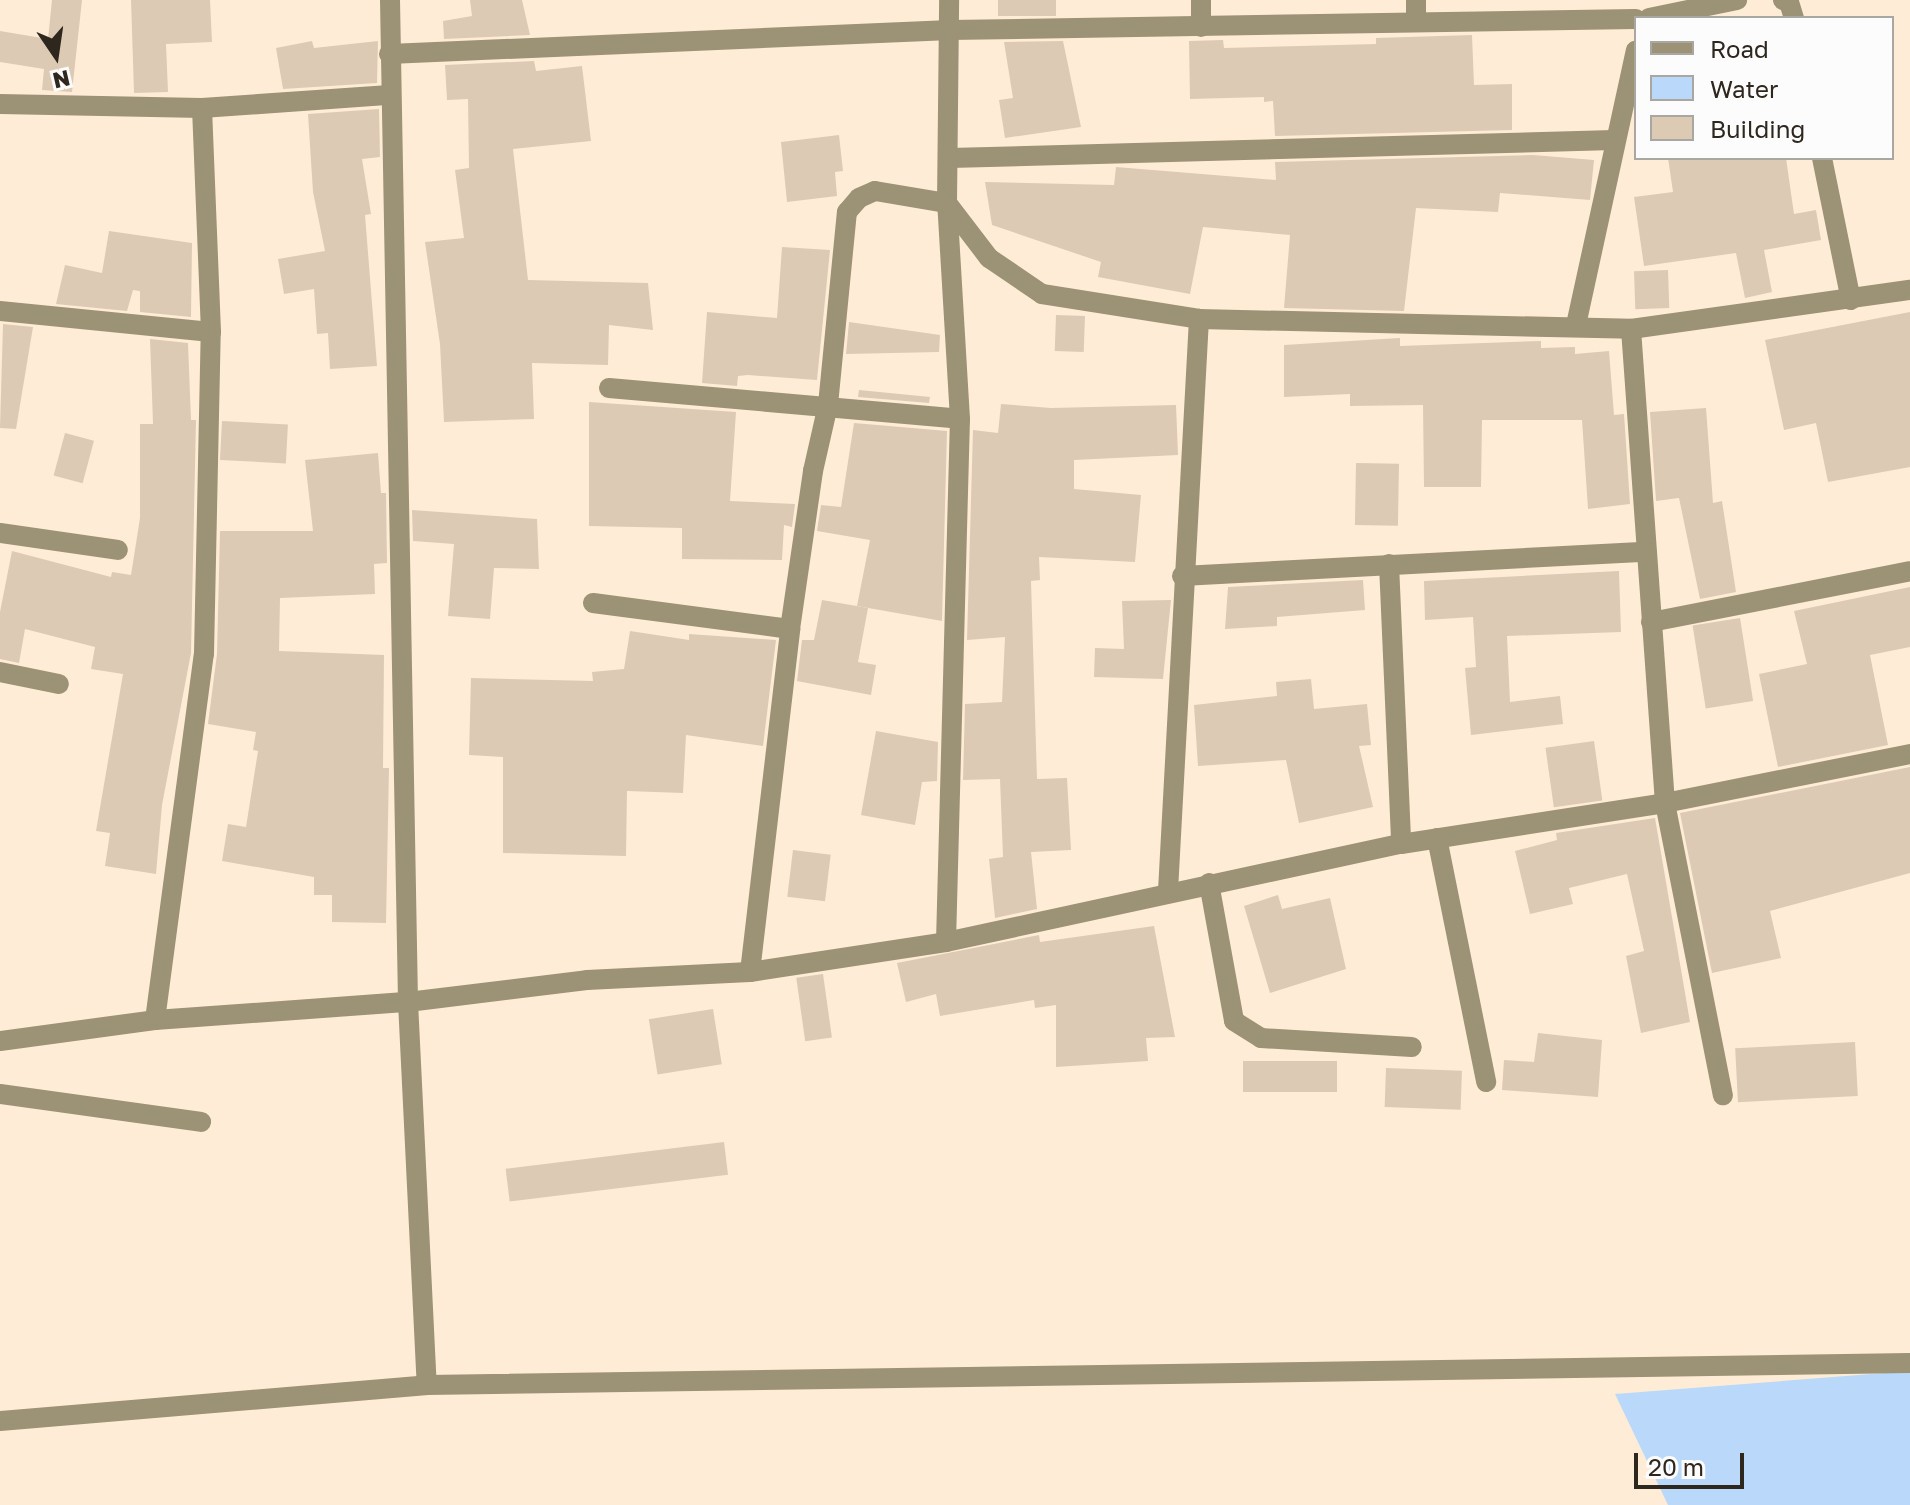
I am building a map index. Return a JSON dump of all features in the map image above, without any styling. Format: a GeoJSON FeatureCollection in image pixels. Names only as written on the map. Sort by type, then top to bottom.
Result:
{"type":"FeatureCollection","features":[{"type":"Feature","properties":{"kind":"street"},"geometry":{"type":"LineString","coordinates":[[390,0],[408,1002],[427,1385]]}},
{"type":"Feature","properties":{"kind":"street"},"geometry":{"type":"LineString","coordinates":[[946,942],[960,419],[947,203],[950,158],[949,0]]}},
{"type":"Feature","properties":{"kind":"street"},"geometry":{"type":"LineString","coordinates":[[1201,0],[1201,27]]}},
{"type":"Feature","properties":{"kind":"street"},"geometry":{"type":"LineString","coordinates":[[1656,16],[1737,0]]}},
{"type":"Feature","properties":{"kind":"street"},"geometry":{"type":"LineString","coordinates":[[1783,0],[1789,2],[1793,16]]}},
{"type":"Feature","properties":{"kind":"street"},"geometry":{"type":"LineString","coordinates":[[389,54],[950,30],[1201,27],[1416,10],[1634,19]]}},
{"type":"Feature","properties":{"kind":"street"},"geometry":{"type":"LineString","coordinates":[[1576,325],[1634,58]]}},
{"type":"Feature","properties":{"kind":"street"},"geometry":{"type":"LineString","coordinates":[[0,104],[202,108],[390,95]]}},
{"type":"Feature","properties":{"kind":"street"},"geometry":{"type":"LineString","coordinates":[[155,1020],[204,654],[211,332],[202,108]]}},
{"type":"Feature","properties":{"kind":"street"},"geometry":{"type":"LineString","coordinates":[[950,158],[1614,140]]}},
{"type":"Feature","properties":{"kind":"street"},"geometry":{"type":"LineString","coordinates":[[1822,160],[1851,300]]}},
{"type":"Feature","properties":{"kind":"street"},"geometry":{"type":"LineString","coordinates":[[750,972],[790,629],[813,471],[828,405],[847,212],[859,198],[875,191],[947,203],[989,258],[1042,294],[1199,319],[1576,325],[1631,329],[1910,290]]}},
{"type":"Feature","properties":{"kind":"street"},"geometry":{"type":"LineString","coordinates":[[0,311],[211,332]]}},
{"type":"Feature","properties":{"kind":"street"},"geometry":{"type":"LineString","coordinates":[[1168,891],[1182,576],[1199,319]]}},
{"type":"Feature","properties":{"kind":"street"},"geometry":{"type":"LineString","coordinates":[[1631,329],[1665,803],[1723,1095]]}},
{"type":"Feature","properties":{"kind":"street"},"geometry":{"type":"LineString","coordinates":[[609,388],[960,419]]}},
{"type":"Feature","properties":{"kind":"street"},"geometry":{"type":"LineString","coordinates":[[0,533],[118,550]]}},
{"type":"Feature","properties":{"kind":"street"},"geometry":{"type":"LineString","coordinates":[[1182,576],[1645,552]]}},
{"type":"Feature","properties":{"kind":"street"},"geometry":{"type":"LineString","coordinates":[[1389,564],[1401,844]]}},
{"type":"Feature","properties":{"kind":"street"},"geometry":{"type":"LineString","coordinates":[[1651,622],[1910,571]]}},
{"type":"Feature","properties":{"kind":"street"},"geometry":{"type":"LineString","coordinates":[[593,603],[790,629]]}},
{"type":"Feature","properties":{"kind":"street"},"geometry":{"type":"LineString","coordinates":[[0,672],[59,684]]}},
{"type":"Feature","properties":{"kind":"street"},"geometry":{"type":"LineString","coordinates":[[0,1041],[155,1020],[408,1002],[587,980],[750,972],[946,942],[1168,891],[1401,844],[1665,803],[1910,754]]}},
{"type":"Feature","properties":{"kind":"street"},"geometry":{"type":"LineString","coordinates":[[1437,838],[1486,1082]]}},
{"type":"Feature","properties":{"kind":"street"},"geometry":{"type":"LineString","coordinates":[[1209,883],[1234,1021],[1261,1038],[1412,1047]]}},
{"type":"Feature","properties":{"kind":"street"},"geometry":{"type":"LineString","coordinates":[[0,1094],[201,1122]]}},
{"type":"Feature","properties":{"kind":"street"},"geometry":{"type":"LineString","coordinates":[[0,1421],[427,1385],[1910,1363]]}},
{"type":"Feature","properties":{"kind":"water"},"geometry":{"type":"Polygon","coordinates":[[[1910,1371],[1910,1505],[1668,1505],[1615,1394],[1910,1371]]]}},
{"type":"Feature","properties":{"kind":"building"},"geometry":{"type":"Polygon","coordinates":[[[52,0],[82,0],[72,92],[42,90],[44,69],[0,62],[0,31],[48,39],[52,0]]]}},
{"type":"Feature","properties":{"kind":"building"},"geometry":{"type":"Polygon","coordinates":[[[131,0],[210,0],[212,42],[166,44],[168,92],[134,93],[131,0]]]}},
{"type":"Feature","properties":{"kind":"building"},"geometry":{"type":"Polygon","coordinates":[[[470,0],[522,0],[530,35],[444,39],[443,21],[472,16],[470,0]]]}},
{"type":"Feature","properties":{"kind":"building"},"geometry":{"type":"Polygon","coordinates":[[[998,0],[1056,0],[1056,16],[998,16],[998,0]]]}},
{"type":"Feature","properties":{"kind":"building"},"geometry":{"type":"Polygon","coordinates":[[[1472,35],[1474,85],[1512,84],[1512,130],[1275,136],[1273,101],[1264,102],[1264,97],[1190,99],[1189,41],[1223,40],[1224,48],[1376,44],[1376,38],[1472,35]]]}},
{"type":"Feature","properties":{"kind":"building"},"geometry":{"type":"Polygon","coordinates":[[[312,41],[314,48],[378,41],[377,83],[283,89],[276,48],[312,41]]]}},
{"type":"Feature","properties":{"kind":"building"},"geometry":{"type":"Polygon","coordinates":[[[1063,41],[1081,127],[1005,138],[999,100],[1013,98],[1004,42],[1063,41]]]}},
{"type":"Feature","properties":{"kind":"building"},"geometry":{"type":"Polygon","coordinates":[[[534,61],[536,71],[582,66],[591,141],[513,149],[528,280],[648,283],[653,330],[609,325],[608,365],[532,363],[534,419],[444,422],[440,344],[425,242],[464,238],[455,170],[469,168],[468,99],[447,100],[445,65],[534,61]]]}},
{"type":"Feature","properties":{"kind":"building"},"geometry":{"type":"Polygon","coordinates":[[[379,109],[380,157],[362,159],[371,214],[365,215],[377,366],[330,369],[328,333],[317,334],[314,289],[284,294],[278,259],[325,251],[313,192],[308,114],[379,109]]]}},
{"type":"Feature","properties":{"kind":"building"},"geometry":{"type":"Polygon","coordinates":[[[839,135],[843,171],[835,172],[837,196],[787,202],[781,142],[839,135]]]}},
{"type":"Feature","properties":{"kind":"building"},"geometry":{"type":"Polygon","coordinates":[[[1533,155],[1594,160],[1590,200],[1500,193],[1498,212],[1416,208],[1404,311],[1284,308],[1290,235],[1203,227],[1190,294],[1098,277],[1101,262],[992,225],[985,182],[1114,185],[1116,167],[1276,180],[1275,162],[1533,155]]]}},
{"type":"Feature","properties":{"kind":"building"},"geometry":{"type":"Polygon","coordinates":[[[1668,160],[1786,160],[1794,214],[1816,210],[1821,240],[1764,250],[1772,292],[1745,298],[1736,253],[1644,266],[1634,197],[1673,192],[1668,160]]]}},
{"type":"Feature","properties":{"kind":"building"},"geometry":{"type":"Polygon","coordinates":[[[109,231],[192,243],[191,317],[140,312],[140,291],[133,290],[127,311],[56,304],[65,265],[102,273],[109,231]]]}},
{"type":"Feature","properties":{"kind":"building"},"geometry":{"type":"Polygon","coordinates":[[[782,247],[830,250],[817,380],[748,375],[738,376],[737,386],[702,383],[707,312],[777,318],[782,247]]]}},
{"type":"Feature","properties":{"kind":"building"},"geometry":{"type":"Polygon","coordinates":[[[1668,270],[1669,308],[1635,309],[1634,271],[1668,270]]]}},
{"type":"Feature","properties":{"kind":"building"},"geometry":{"type":"Polygon","coordinates":[[[1910,312],[1910,467],[1828,482],[1816,423],[1784,430],[1765,340],[1910,312]]]}},
{"type":"Feature","properties":{"kind":"building"},"geometry":{"type":"Polygon","coordinates":[[[1056,315],[1085,316],[1084,352],[1055,351],[1056,315]]]}},
{"type":"Feature","properties":{"kind":"building"},"geometry":{"type":"Polygon","coordinates":[[[849,322],[940,335],[939,352],[846,354],[849,322]]]}},
{"type":"Feature","properties":{"kind":"building"},"geometry":{"type":"Polygon","coordinates":[[[3,324],[33,327],[16,429],[0,428],[3,324]]]}},
{"type":"Feature","properties":{"kind":"building"},"geometry":{"type":"Polygon","coordinates":[[[1400,338],[1400,346],[1541,341],[1541,348],[1575,347],[1575,354],[1609,351],[1614,415],[1624,414],[1630,504],[1588,509],[1582,420],[1482,420],[1481,487],[1424,487],[1423,405],[1350,406],[1350,394],[1284,397],[1284,345],[1400,338]]]}},
{"type":"Feature","properties":{"kind":"building"},"geometry":{"type":"Polygon","coordinates":[[[150,339],[188,343],[191,420],[196,420],[191,653],[162,805],[156,874],[105,866],[110,833],[96,831],[123,674],[91,669],[95,647],[25,629],[19,663],[0,659],[0,612],[12,551],[111,577],[112,572],[131,575],[140,518],[140,424],[153,424],[150,339]]]}},
{"type":"Feature","properties":{"kind":"building"},"geometry":{"type":"Polygon","coordinates":[[[859,390],[930,397],[929,403],[858,397],[859,390]]]}},
{"type":"Feature","properties":{"kind":"building"},"geometry":{"type":"Polygon","coordinates":[[[589,402],[736,412],[730,501],[795,504],[792,527],[784,525],[782,560],[682,559],[682,528],[589,526],[589,402]]]}},
{"type":"Feature","properties":{"kind":"building"},"geometry":{"type":"Polygon","coordinates":[[[1001,404],[1051,408],[1176,405],[1178,455],[1074,460],[1074,489],[1141,495],[1135,562],[1039,557],[1040,580],[1031,581],[1037,779],[1067,778],[1071,850],[1031,852],[1037,909],[995,918],[989,859],[1003,857],[1000,779],[963,780],[965,704],[1002,702],[1005,637],[967,640],[973,430],[998,433],[1001,404]]]}},
{"type":"Feature","properties":{"kind":"building"},"geometry":{"type":"Polygon","coordinates":[[[1706,408],[1713,503],[1722,501],[1736,592],[1700,599],[1679,498],[1656,501],[1650,412],[1706,408]]]}},
{"type":"Feature","properties":{"kind":"building"},"geometry":{"type":"Polygon","coordinates":[[[222,421],[288,424],[286,463],[220,460],[222,421]]]}},
{"type":"Feature","properties":{"kind":"building"},"geometry":{"type":"Polygon","coordinates":[[[854,423],[947,431],[942,621],[857,606],[870,540],[817,531],[821,505],[841,507],[854,423]]]}},
{"type":"Feature","properties":{"kind":"building"},"geometry":{"type":"Polygon","coordinates":[[[65,433],[94,441],[83,483],[54,476],[65,433]]]}},
{"type":"Feature","properties":{"kind":"building"},"geometry":{"type":"Polygon","coordinates":[[[378,453],[381,493],[386,493],[387,563],[374,564],[375,594],[280,598],[279,651],[384,655],[383,768],[389,768],[386,923],[332,922],[332,895],[314,895],[314,877],[222,861],[228,824],[246,827],[258,751],[253,750],[256,732],[208,724],[217,654],[220,531],[313,531],[305,460],[378,453]]]}},
{"type":"Feature","properties":{"kind":"building"},"geometry":{"type":"Polygon","coordinates":[[[1356,463],[1399,464],[1398,526],[1355,525],[1356,463]]]}},
{"type":"Feature","properties":{"kind":"building"},"geometry":{"type":"Polygon","coordinates":[[[412,510],[537,519],[539,569],[494,568],[490,619],[448,616],[454,544],[413,541],[412,510]]]}},
{"type":"Feature","properties":{"kind":"building"},"geometry":{"type":"Polygon","coordinates":[[[1619,571],[1621,632],[1507,636],[1510,702],[1560,696],[1563,724],[1471,735],[1465,668],[1476,667],[1473,617],[1425,620],[1424,581],[1619,571]]]}},
{"type":"Feature","properties":{"kind":"building"},"geometry":{"type":"Polygon","coordinates":[[[1363,580],[1365,610],[1277,617],[1277,626],[1225,629],[1228,587],[1363,580]]]}},
{"type":"Feature","properties":{"kind":"building"},"geometry":{"type":"Polygon","coordinates":[[[1910,587],[1910,647],[1870,655],[1888,745],[1778,767],[1759,674],[1807,664],[1794,611],[1910,587]]]}},
{"type":"Feature","properties":{"kind":"building"},"geometry":{"type":"Polygon","coordinates":[[[822,600],[868,608],[858,662],[876,665],[871,695],[797,681],[802,640],[814,640],[822,600]]]}},
{"type":"Feature","properties":{"kind":"building"},"geometry":{"type":"Polygon","coordinates":[[[1171,600],[1163,679],[1094,677],[1095,648],[1124,649],[1122,601],[1171,600]]]}},
{"type":"Feature","properties":{"kind":"building"},"geometry":{"type":"Polygon","coordinates":[[[1740,618],[1753,701],[1706,708],[1693,626],[1740,618]]]}},
{"type":"Feature","properties":{"kind":"building"},"geometry":{"type":"Polygon","coordinates":[[[630,631],[689,640],[689,634],[776,640],[763,746],[686,735],[683,793],[627,791],[626,856],[503,853],[503,757],[469,755],[471,678],[593,681],[592,672],[624,669],[630,631]]]}},
{"type":"Feature","properties":{"kind":"building"},"geometry":{"type":"Polygon","coordinates":[[[1311,679],[1314,709],[1367,704],[1371,745],[1359,746],[1373,807],[1299,823],[1286,760],[1198,766],[1194,705],[1277,696],[1276,682],[1311,679]]]}},
{"type":"Feature","properties":{"kind":"building"},"geometry":{"type":"Polygon","coordinates":[[[876,731],[938,742],[937,781],[922,782],[915,825],[861,815],[876,731]]]}},
{"type":"Feature","properties":{"kind":"building"},"geometry":{"type":"Polygon","coordinates":[[[1594,741],[1602,800],[1554,807],[1545,748],[1594,741]]]}},
{"type":"Feature","properties":{"kind":"building"},"geometry":{"type":"Polygon","coordinates":[[[1910,767],[1910,873],[1770,911],[1781,958],[1712,973],[1680,813],[1910,767]]]}},
{"type":"Feature","properties":{"kind":"building"},"geometry":{"type":"Polygon","coordinates":[[[1655,818],[1690,1022],[1641,1033],[1626,956],[1644,951],[1627,874],[1569,888],[1573,904],[1530,914],[1515,851],[1557,840],[1556,833],[1655,818]]]}},
{"type":"Feature","properties":{"kind":"building"},"geometry":{"type":"Polygon","coordinates":[[[793,850],[831,855],[825,901],[787,897],[793,850]]]}},
{"type":"Feature","properties":{"kind":"building"},"geometry":{"type":"Polygon","coordinates":[[[1278,895],[1282,909],[1330,898],[1346,969],[1270,993],[1244,906],[1278,895]]]}},
{"type":"Feature","properties":{"kind":"building"},"geometry":{"type":"Polygon","coordinates":[[[1154,926],[1175,1037],[1146,1038],[1148,1061],[1056,1067],[1056,1005],[1035,1008],[1034,1000],[940,1016],[936,994],[906,1002],[897,963],[1039,935],[1040,942],[1154,926]]]}},
{"type":"Feature","properties":{"kind":"building"},"geometry":{"type":"Polygon","coordinates":[[[823,974],[832,1037],[805,1041],[796,978],[823,974]]]}},
{"type":"Feature","properties":{"kind":"building"},"geometry":{"type":"Polygon","coordinates":[[[713,1009],[722,1064],[658,1074],[649,1019],[713,1009]]]}},
{"type":"Feature","properties":{"kind":"building"},"geometry":{"type":"Polygon","coordinates":[[[1538,1033],[1602,1040],[1598,1097],[1502,1090],[1504,1060],[1534,1062],[1538,1033]]]}},
{"type":"Feature","properties":{"kind":"building"},"geometry":{"type":"Polygon","coordinates":[[[1855,1042],[1858,1096],[1738,1102],[1735,1048],[1855,1042]]]}},
{"type":"Feature","properties":{"kind":"building"},"geometry":{"type":"Polygon","coordinates":[[[1243,1061],[1337,1061],[1337,1092],[1243,1092],[1243,1061]]]}},
{"type":"Feature","properties":{"kind":"building"},"geometry":{"type":"Polygon","coordinates":[[[1386,1068],[1462,1071],[1461,1110],[1385,1107],[1386,1068]]]}},
{"type":"Feature","properties":{"kind":"building"},"geometry":{"type":"Polygon","coordinates":[[[724,1142],[728,1175],[510,1202],[506,1169],[724,1142]]]}}]}
